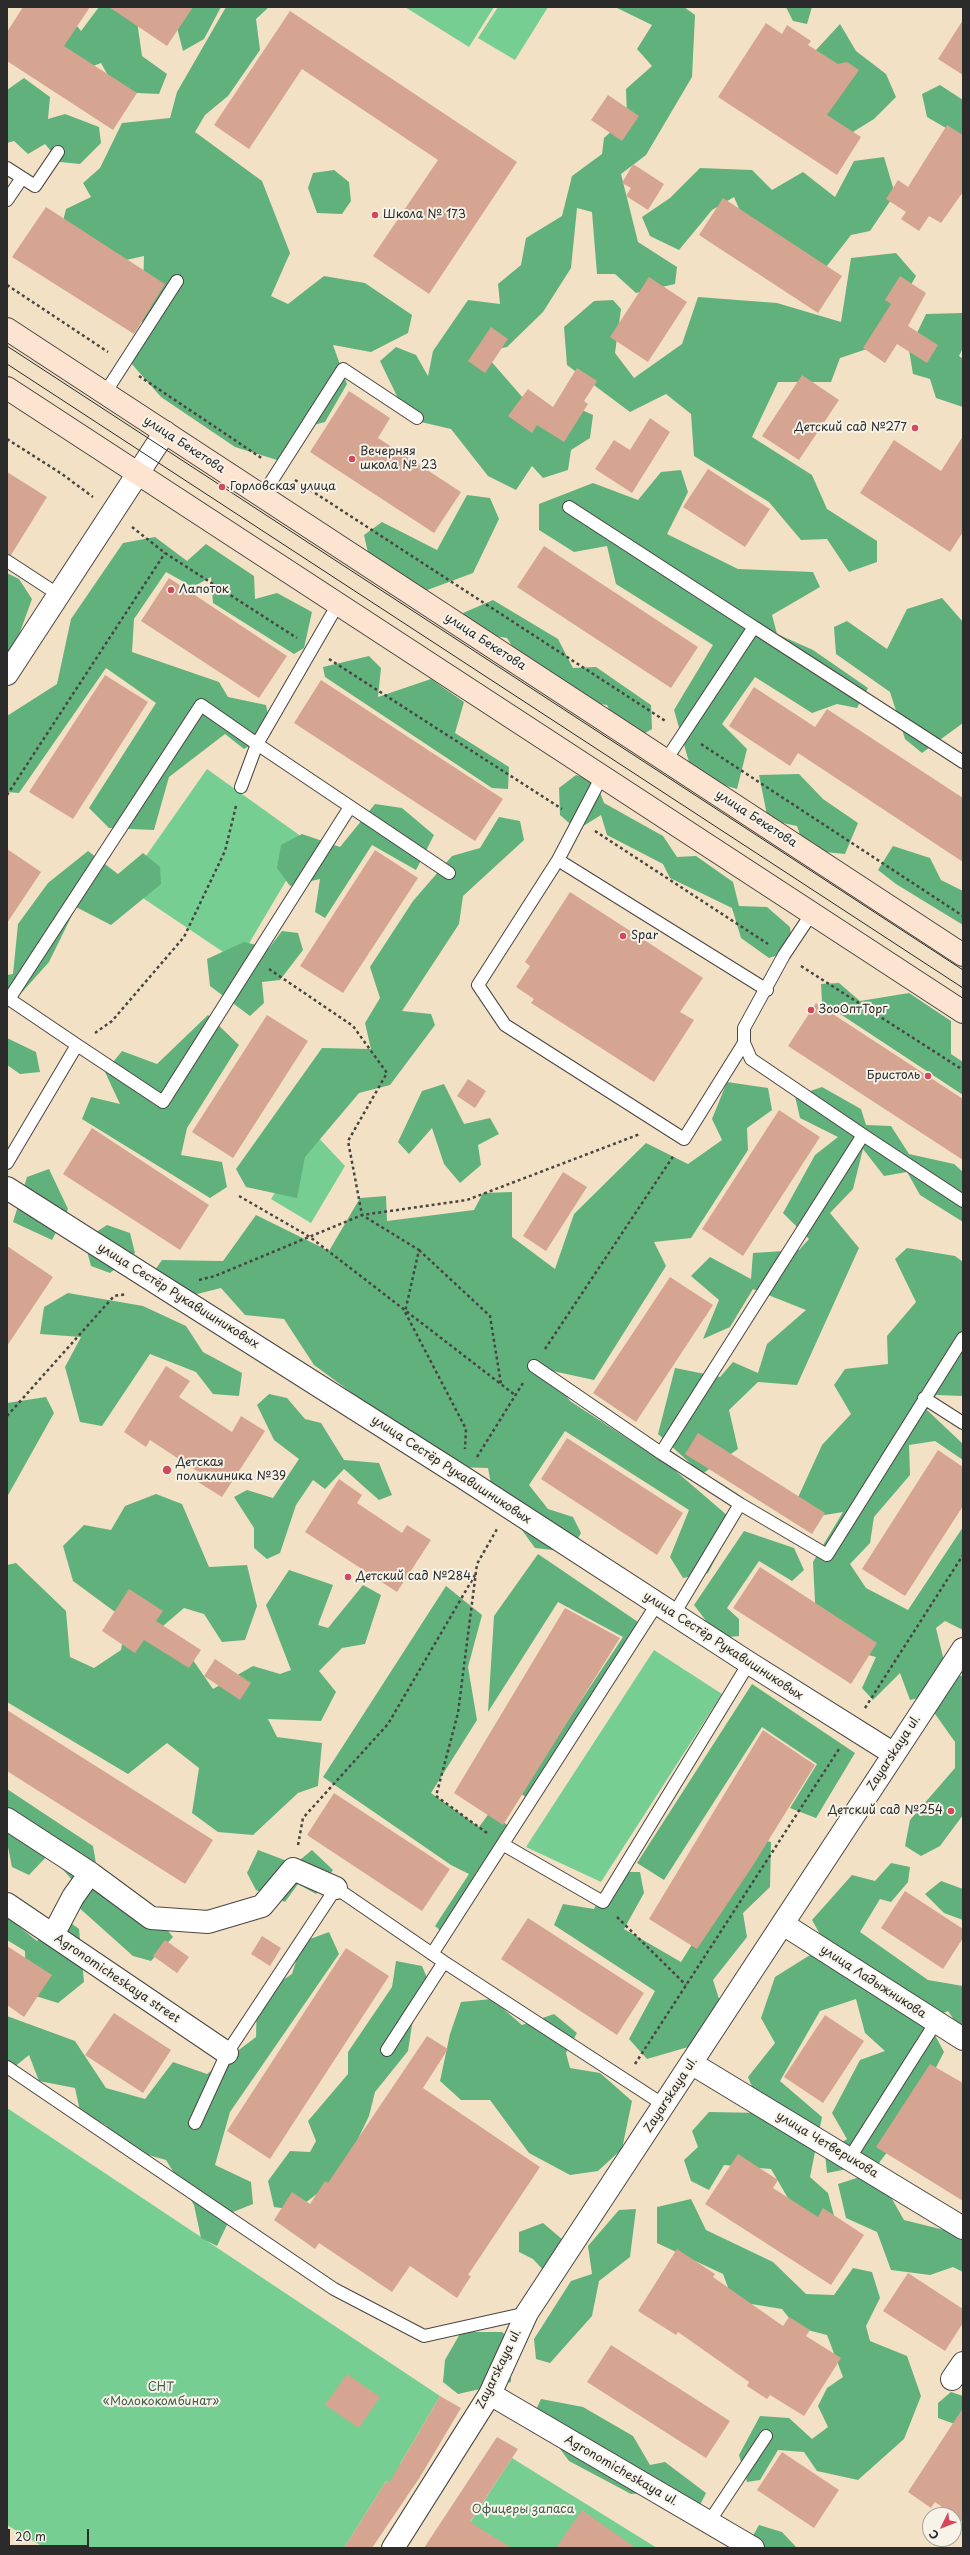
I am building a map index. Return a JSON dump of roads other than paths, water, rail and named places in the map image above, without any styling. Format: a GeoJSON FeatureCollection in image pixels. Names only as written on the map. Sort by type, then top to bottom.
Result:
{"type":"FeatureCollection","features":[{"type":"Feature","properties":{"kind":"main road","name":"улица Бекетова"},"geometry":{"type":"LineString","coordinates":[[7,329],[963,954]]}},
{"type":"Feature","properties":{"kind":"main road"},"geometry":{"type":"LineString","coordinates":[[7,388],[963,1012]]}},
{"type":"Feature","properties":{"kind":"street"},"geometry":{"type":"LineString","coordinates":[[7,674],[114,513],[165,432]]}},
{"type":"Feature","properties":{"kind":"street","name":"улица Сестёр Рукавишниковых"},"geometry":{"type":"LineString","coordinates":[[7,1188],[167,1288],[510,1507],[749,1663],[894,1754]]}},
{"type":"Feature","properties":{"kind":"street","name":"Zayarskaya ul."},"geometry":{"type":"LineString","coordinates":[[393,2548],[490,2394],[527,2312],[963,1650]]}},
{"type":"Feature","properties":{"kind":"street"},"geometry":{"type":"LineString","coordinates":[[7,1819],[90,1873],[151,1918],[208,1922],[262,1906],[293,1869],[336,1888]]}},
{"type":"Feature","properties":{"kind":"street"},"geometry":{"type":"LineString","coordinates":[[53,1935],[73,1897],[90,1873]]}},
{"type":"Feature","properties":{"kind":"street","name":"Agronomicheskaya street"},"geometry":{"type":"LineString","coordinates":[[7,1904],[227,2053]]}},
{"type":"Feature","properties":{"kind":"street","name":"улица Ладыжникова"},"geometry":{"type":"LineString","coordinates":[[783,1924],[963,2040]]}},
{"type":"Feature","properties":{"kind":"street","name":"улица Четверикова"},"geometry":{"type":"LineString","coordinates":[[691,2063],[963,2228]]}},
{"type":"Feature","properties":{"kind":"street","name":"Agronomicheskaya ul."},"geometry":{"type":"LineString","coordinates":[[490,2394],[753,2548]]}},
{"type":"Feature","properties":{"kind":"lane"},"geometry":{"type":"LineString","coordinates":[[7,168],[35,186],[58,152]]}},
{"type":"Feature","properties":{"kind":"lane"},"geometry":{"type":"LineString","coordinates":[[7,200],[22,178]]}},
{"type":"Feature","properties":{"kind":"lane"},"geometry":{"type":"LineString","coordinates":[[105,393],[177,281]]}},
{"type":"Feature","properties":{"kind":"lane"},"geometry":{"type":"LineString","coordinates":[[262,496],[343,369],[417,418]]}},
{"type":"Feature","properties":{"kind":"lane"},"geometry":{"type":"LineString","coordinates":[[570,507],[963,762]]}},
{"type":"Feature","properties":{"kind":"lane"},"geometry":{"type":"LineString","coordinates":[[7,561],[59,595]]}},
{"type":"Feature","properties":{"kind":"lane"},"geometry":{"type":"LineString","coordinates":[[241,786],[257,744],[311,647],[338,604]]}},
{"type":"Feature","properties":{"kind":"lane"},"geometry":{"type":"LineString","coordinates":[[666,760],[754,627]]}},
{"type":"Feature","properties":{"kind":"lane"},"geometry":{"type":"LineString","coordinates":[[350,807],[163,1102],[9,999],[201,705],[449,873]]}},
{"type":"Feature","properties":{"kind":"lane"},"geometry":{"type":"LineString","coordinates":[[602,776],[558,860],[478,985],[505,1025],[684,1139],[744,1042]]}},
{"type":"Feature","properties":{"kind":"lane"},"geometry":{"type":"LineString","coordinates":[[558,860],[766,990]]}},
{"type":"Feature","properties":{"kind":"lane"},"geometry":{"type":"LineString","coordinates":[[812,913],[784,955],[744,1028],[744,1042],[751,1059],[963,1201]]}},
{"type":"Feature","properties":{"kind":"lane"},"geometry":{"type":"LineString","coordinates":[[7,1163],[77,1045]]}},
{"type":"Feature","properties":{"kind":"lane"},"geometry":{"type":"LineString","coordinates":[[661,1453],[863,1135]]}},
{"type":"Feature","properties":{"kind":"lane"},"geometry":{"type":"LineString","coordinates":[[534,1366],[661,1453],[740,1504],[827,1555],[963,1338]]}},
{"type":"Feature","properties":{"kind":"lane"},"geometry":{"type":"LineString","coordinates":[[924,1398],[963,1423]]}},
{"type":"Feature","properties":{"kind":"lane"},"geometry":{"type":"LineString","coordinates":[[432,1954],[504,1845],[740,1504]]}},
{"type":"Feature","properties":{"kind":"lane"},"geometry":{"type":"LineString","coordinates":[[504,1845],[603,1902],[749,1663]]}},
{"type":"Feature","properties":{"kind":"lane"},"geometry":{"type":"LineString","coordinates":[[195,2123],[227,2053],[336,1888],[444,1962],[625,2078],[664,2105]]}},
{"type":"Feature","properties":{"kind":"lane"},"geometry":{"type":"LineString","coordinates":[[387,2050],[444,1962]]}},
{"type":"Feature","properties":{"kind":"lane"},"geometry":{"type":"LineString","coordinates":[[849,2159],[936,2022]]}},
{"type":"Feature","properties":{"kind":"lane"},"geometry":{"type":"LineString","coordinates":[[7,2067],[334,2289],[424,2336],[527,2312]]}},
{"type":"Feature","properties":{"kind":"lane"},"geometry":{"type":"LineString","coordinates":[[709,2522],[766,2436]]}},
{"type":"Feature","properties":{"kind":"tram line"},"geometry":{"type":"LineString","coordinates":[[7,346],[963,970]]}},
{"type":"Feature","properties":{"kind":"tram line"},"geometry":{"type":"LineString","coordinates":[[7,364],[963,988]]}},
{"type":"Feature","properties":{"kind":"place","name":"Школа № 173"},"geometry":{"type":"Point","coordinates":[375,215]}},
{"type":"Feature","properties":{"kind":"place","name":"Детский сад №277"},"geometry":{"type":"Point","coordinates":[915,428]}},
{"type":"Feature","properties":{"kind":"place","name":"Вечерняя школа № 23"},"geometry":{"type":"Point","coordinates":[352,459]}},
{"type":"Feature","properties":{"kind":"place","name":"Горловская улица"},"geometry":{"type":"Point","coordinates":[222,487]}},
{"type":"Feature","properties":{"kind":"place","name":"Лапоток"},"geometry":{"type":"Point","coordinates":[171,590]}},
{"type":"Feature","properties":{"kind":"place","name":"Spar"},"geometry":{"type":"Point","coordinates":[623,936]}},
{"type":"Feature","properties":{"kind":"place","name":"ЗооОптТорг"},"geometry":{"type":"Point","coordinates":[811,1010]}},
{"type":"Feature","properties":{"kind":"place","name":"Бристоль"},"geometry":{"type":"Point","coordinates":[928,1076]}},
{"type":"Feature","properties":{"kind":"place","name":"Детская поликлиника №39"},"geometry":{"type":"Point","coordinates":[167,1470]}},
{"type":"Feature","properties":{"kind":"place","name":"Детский сад №284"},"geometry":{"type":"Point","coordinates":[348,1577]}},
{"type":"Feature","properties":{"kind":"place","name":"Детский сад №254"},"geometry":{"type":"Point","coordinates":[951,1811]}},
{"type":"Feature","properties":{"kind":"park label","name":"СНТ «Молококомбинат»"},"geometry":{"type":"Point","coordinates":[161,2395]}},
{"type":"Feature","properties":{"kind":"park label","name":"Офицеры запаса"},"geometry":{"type":"Point","coordinates":[523,2510]}}]}
